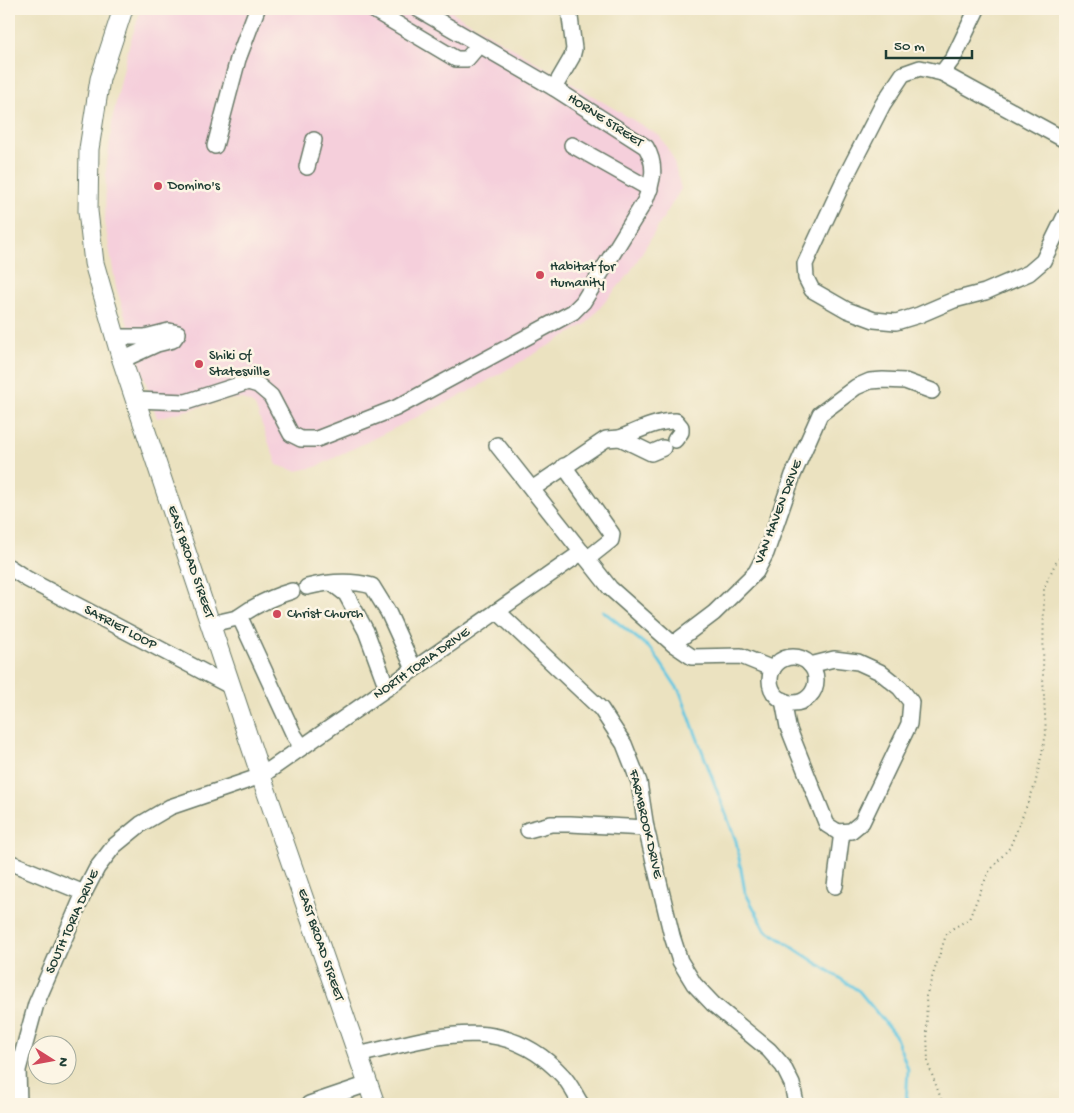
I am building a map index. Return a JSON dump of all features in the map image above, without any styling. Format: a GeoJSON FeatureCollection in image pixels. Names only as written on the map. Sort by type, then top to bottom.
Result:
{"type":"FeatureCollection","features":[{"type":"Feature","properties":{"kind":"main road","name":"EAST BROAD STREET"},"geometry":{"type":"LineString","coordinates":[[122,9],[100,79],[89,149],[88,211],[94,263],[114,337],[135,400],[261,776],[375,1104]]}},
{"type":"Feature","properties":{"kind":"street"},"geometry":{"type":"LineString","coordinates":[[215,146],[238,58],[257,9]]}},
{"type":"Feature","properties":{"kind":"street"},"geometry":{"type":"LineString","coordinates":[[372,9],[456,59],[467,59],[479,45]]}},
{"type":"Feature","properties":{"kind":"street"},"geometry":{"type":"LineString","coordinates":[[554,88],[572,57],[574,49],[569,9]]}},
{"type":"Feature","properties":{"kind":"street"},"geometry":{"type":"LineString","coordinates":[[942,73],[954,56],[977,9]]}},
{"type":"Feature","properties":{"kind":"street","name":"HORNE STREET"},"geometry":{"type":"LineString","coordinates":[[135,400],[186,402],[248,382],[258,385],[271,396],[291,434],[301,439],[317,439],[396,408],[572,312],[583,302],[645,201],[650,189],[653,168],[652,157],[646,147],[554,88],[479,45],[424,10]]}},
{"type":"Feature","properties":{"kind":"street"},"geometry":{"type":"LineString","coordinates":[[1065,140],[942,73],[920,68],[903,74],[883,104],[844,180],[806,264],[806,278],[812,290],[847,310],[874,320],[896,322],[919,315],[954,300],[985,292],[1029,273],[1043,261],[1065,216]]}},
{"type":"Feature","properties":{"kind":"street"},"geometry":{"type":"LineString","coordinates":[[307,167],[314,140]]}},
{"type":"Feature","properties":{"kind":"street"},"geometry":{"type":"LineString","coordinates":[[572,144],[650,189]]}},
{"type":"Feature","properties":{"kind":"street"},"geometry":{"type":"LineString","coordinates":[[114,337],[145,337],[169,331],[178,333],[173,340],[158,344],[122,360]]}},
{"type":"Feature","properties":{"kind":"street","name":"VAN HAVEN DRIVE"},"geometry":{"type":"LineString","coordinates":[[673,644],[714,612],[756,572],[769,546],[803,449],[820,414],[856,387],[870,381],[905,381],[932,391]]}},
{"type":"Feature","properties":{"kind":"street"},"geometry":{"type":"LineString","coordinates":[[532,489],[606,439],[620,438],[664,421],[676,421],[681,427],[682,432],[669,444],[651,453],[620,438]]}},
{"type":"Feature","properties":{"kind":"street"},"geometry":{"type":"LineString","coordinates":[[497,445],[610,588],[673,644],[692,657],[741,656],[773,669]]}},
{"type":"Feature","properties":{"kind":"street","name":"NORTH TORIA DRIVE"},"geometry":{"type":"LineString","coordinates":[[261,776],[497,611],[584,555],[611,540],[612,534],[564,466]]}},
{"type":"Feature","properties":{"kind":"street","name":"SAFRIET LOOP"},"geometry":{"type":"LineString","coordinates":[[9,567],[26,579],[232,687]]}},
{"type":"Feature","properties":{"kind":"street"},"geometry":{"type":"LineString","coordinates":[[307,587],[324,583],[344,582],[372,586],[388,612],[414,670]]}},
{"type":"Feature","properties":{"kind":"street"},"geometry":{"type":"LineString","coordinates":[[333,584],[346,594],[366,631],[387,688]]}},
{"type":"Feature","properties":{"kind":"street"},"geometry":{"type":"LineString","coordinates":[[211,624],[237,618],[252,606],[270,597],[292,591]]}},
{"type":"Feature","properties":{"kind":"street","name":"FARMBROOK DRIVE"},"geometry":{"type":"LineString","coordinates":[[497,611],[601,709],[624,744],[639,782],[646,828],[672,936],[680,961],[694,984],[713,1004],[769,1050],[783,1066],[792,1084],[796,1104]]}},
{"type":"Feature","properties":{"kind":"street"},"geometry":{"type":"LineString","coordinates":[[237,618],[246,628],[258,659],[302,747]]}},
{"type":"Feature","properties":{"kind":"street"},"geometry":{"type":"LineString","coordinates":[[795,657],[804,659],[810,665],[815,672],[816,681],[808,697],[800,702],[783,700],[771,687],[770,678],[778,662],[786,658],[795,657]]}},
{"type":"Feature","properties":{"kind":"street"},"geometry":{"type":"LineString","coordinates":[[783,700],[788,727],[827,824],[838,832],[851,831],[862,822],[909,724],[910,702],[900,688],[880,672],[858,662],[834,659],[810,665]]}},
{"type":"Feature","properties":{"kind":"street","name":"SOUTH TORIA DRIVE"},"geometry":{"type":"LineString","coordinates":[[19,1104],[14,1069],[36,1004],[84,893],[97,868],[114,846],[141,824],[170,807],[261,776]]}},
{"type":"Feature","properties":{"kind":"street"},"geometry":{"type":"LineString","coordinates":[[528,830],[551,824],[646,828]]}},
{"type":"Feature","properties":{"kind":"street"},"geometry":{"type":"LineString","coordinates":[[835,886],[842,832]]}},
{"type":"Feature","properties":{"kind":"street"},"geometry":{"type":"LineString","coordinates":[[9,862],[84,893]]}},
{"type":"Feature","properties":{"kind":"street"},"geometry":{"type":"LineString","coordinates":[[358,1055],[444,1036],[477,1033],[509,1039],[545,1059],[563,1076],[580,1104]]}},
{"type":"Feature","properties":{"kind":"street"},"geometry":{"type":"LineString","coordinates":[[309,1104],[368,1084]]}},
{"type":"Feature","properties":{"kind":"path"},"geometry":{"type":"LineString","coordinates":[[943,1104],[928,1064],[926,996],[947,932],[968,919],[988,874],[1010,847],[1035,785],[1046,734],[1043,677],[1044,588],[1055,564],[1065,552]]}},
{"type":"Feature","properties":{"kind":"shaded area"},"geometry":{"type":"Polygon","coordinates":[[[141,9],[447,9],[660,136],[673,158],[681,189],[629,274],[586,324],[470,391],[316,467],[296,471],[277,465],[255,406],[244,399],[230,399],[157,418],[116,287],[105,224],[106,171],[113,116],[128,49],[141,9]]]}},
{"type":"Feature","properties":{"kind":"waterway"},"geometry":{"type":"LineString","coordinates":[[603,611],[652,650],[680,692],[736,841],[745,892],[765,929],[859,991],[895,1035],[908,1069],[906,1104]]}},
{"type":"Feature","properties":{"kind":"place","name":"Domino's"},"geometry":{"type":"Point","coordinates":[158,186]}},
{"type":"Feature","properties":{"kind":"place","name":"Habitat for Humanity"},"geometry":{"type":"Point","coordinates":[540,275]}},
{"type":"Feature","properties":{"kind":"place","name":"Shiki Of Statesville"},"geometry":{"type":"Point","coordinates":[199,364]}},
{"type":"Feature","properties":{"kind":"place","name":"Christ Church"},"geometry":{"type":"Point","coordinates":[277,614]}}]}
